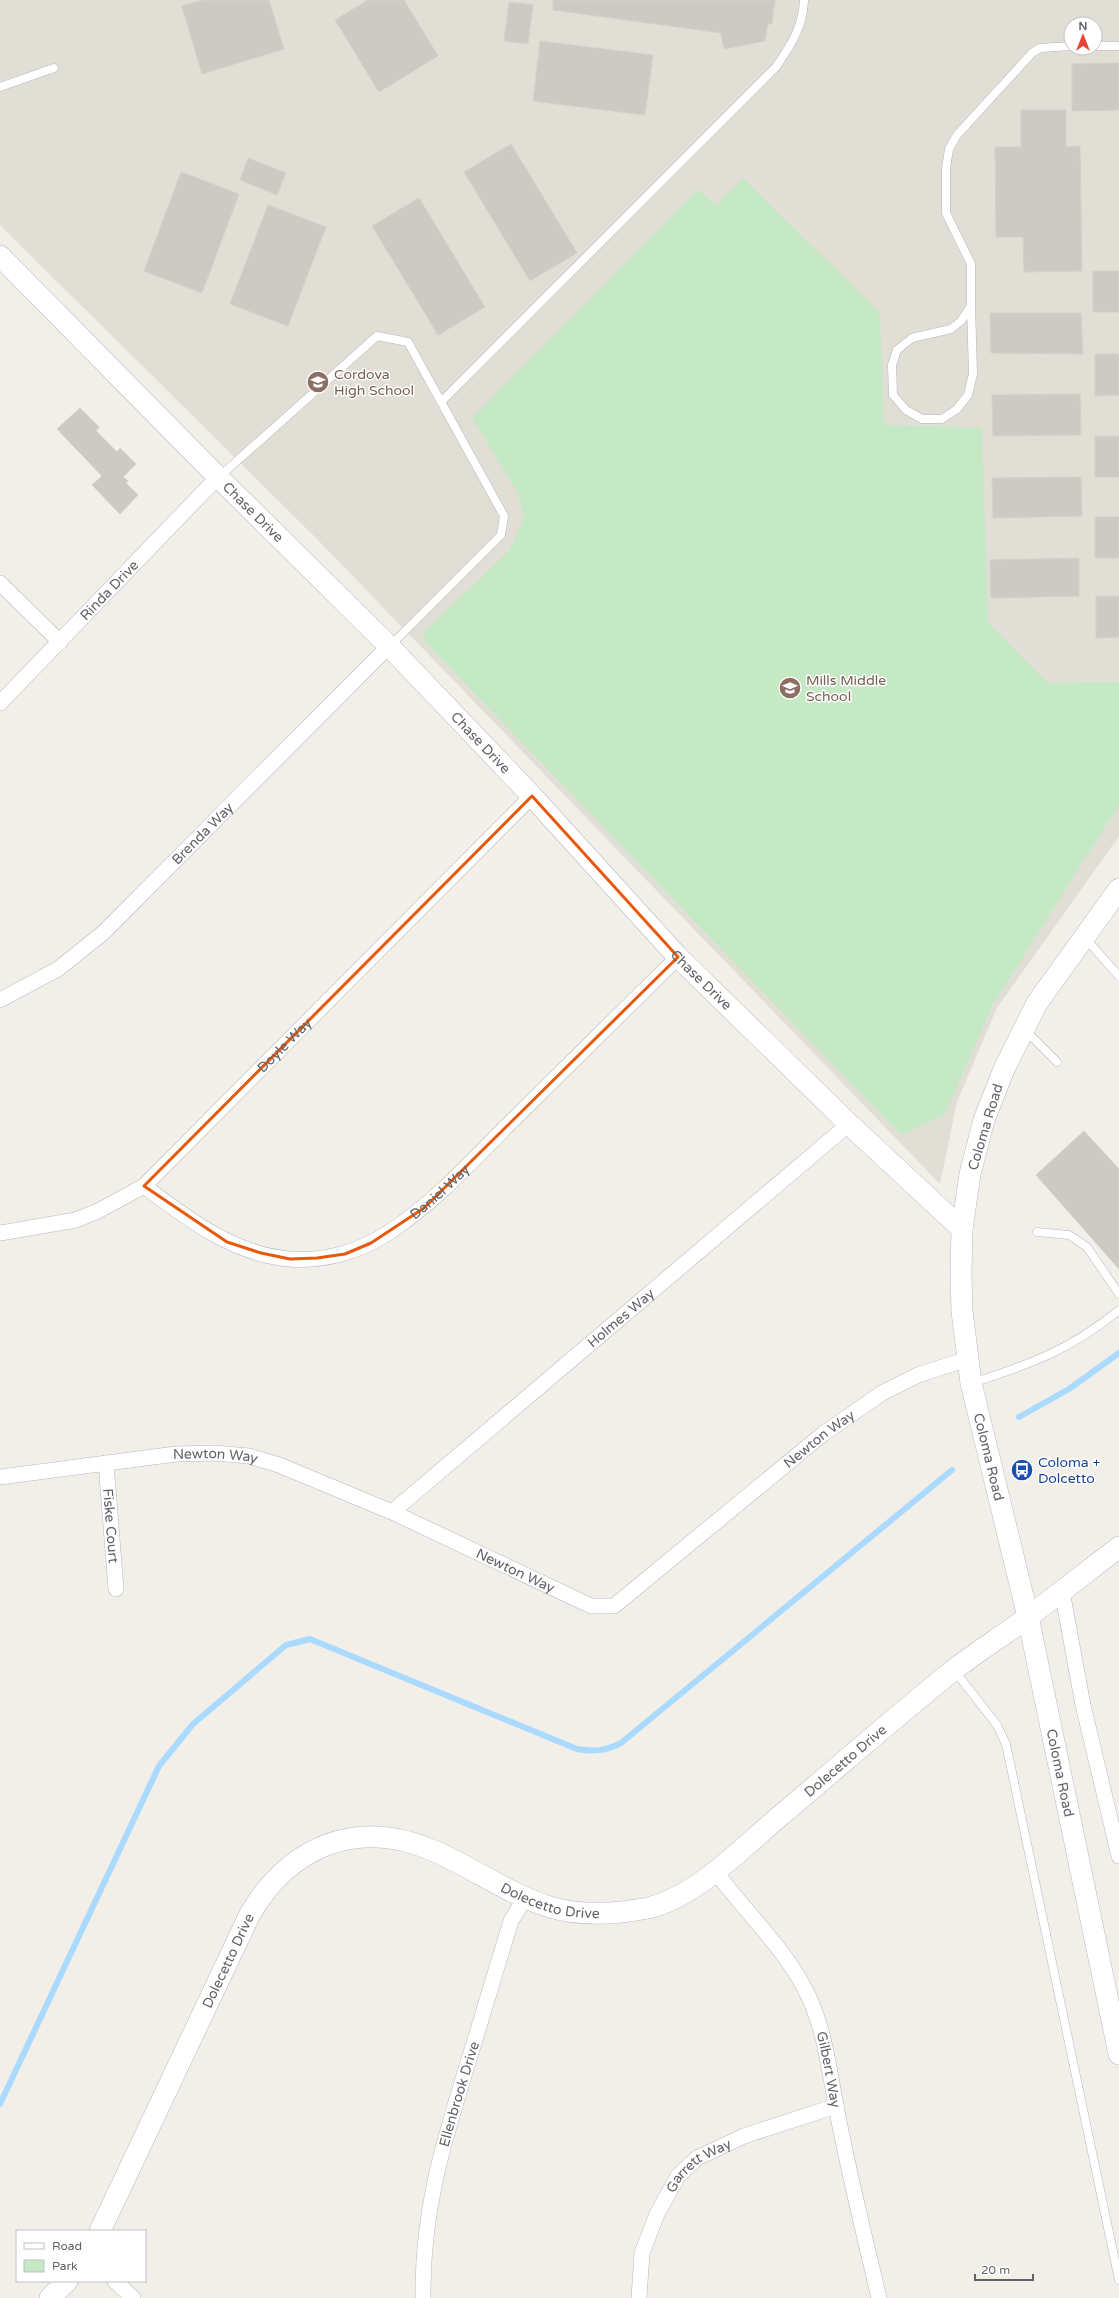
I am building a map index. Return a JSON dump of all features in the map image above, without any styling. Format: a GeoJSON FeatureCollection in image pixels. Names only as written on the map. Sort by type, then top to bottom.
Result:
{"type":"FeatureCollection","features":[{"type":"Feature","properties":{"kind":"street","name":"Chase Drive"},"geometry":{"type":"LineString","coordinates":[[0,256],[218,477],[389,646],[532,796],[678,957],[849,1124],[962,1229]]}},
{"type":"Feature","properties":{"kind":"street","name":"Rinda Drive"},"geometry":{"type":"LineString","coordinates":[[0,704],[218,477]]}},
{"type":"Feature","properties":{"kind":"street"},"geometry":{"type":"LineString","coordinates":[[0,583],[60,642]]}},
{"type":"Feature","properties":{"kind":"street","name":"Brenda Way"},"geometry":{"type":"LineString","coordinates":[[0,1000],[58,969],[103,933],[389,646]]}},
{"type":"Feature","properties":{"kind":"street","name":"Doyle Way"},"geometry":{"type":"LineString","coordinates":[[0,1233],[76,1220],[98,1211],[144,1186],[532,796]]}},
{"type":"Feature","properties":{"kind":"street","name":"Coloma Road"},"geometry":{"type":"LineString","coordinates":[[1119,889],[1054,979],[1023,1029],[1004,1068],[984,1120],[970,1174],[962,1229],[962,1311],[971,1384],[1028,1617],[1119,2054]]}},
{"type":"Feature","properties":{"kind":"street","name":"Daniel Way"},"geometry":{"type":"LineString","coordinates":[[144,1186],[178,1212],[227,1242],[261,1253],[290,1259],[317,1258],[345,1254],[371,1243],[424,1208],[678,957]]}},
{"type":"Feature","properties":{"kind":"street","name":"Holmes Way"},"geometry":{"type":"LineString","coordinates":[[392,1512],[849,1124]]}},
{"type":"Feature","properties":{"kind":"street","name":"Newton Way"},"geometry":{"type":"LineString","coordinates":[[0,1477],[176,1454],[214,1453],[249,1456],[279,1465],[392,1512],[591,1606],[614,1606],[823,1434],[882,1393],[918,1375],[967,1359]]}},
{"type":"Feature","properties":{"kind":"street","name":"Fiske Court"},"geometry":{"type":"LineString","coordinates":[[106,1463],[116,1589]]}},
{"type":"Feature","properties":{"kind":"street","name":"Dolecetto Drive"},"geometry":{"type":"LineString","coordinates":[[100,2230],[250,1914],[262,1893],[289,1865],[325,1845],[346,1839],[365,1837],[405,1840],[432,1850],[525,1898],[552,1908],[579,1912],[605,1913],[641,1909],[669,1901],[715,1871],[954,1670],[1028,1617],[1119,1547]]}},
{"type":"Feature","properties":{"kind":"street"},"geometry":{"type":"LineString","coordinates":[[1062,1591],[1083,1705],[1119,1856]]}},
{"type":"Feature","properties":{"kind":"street","name":"Gilbert Way"},"geometry":{"type":"LineString","coordinates":[[715,1871],[769,1936],[796,1973],[809,1998],[828,2052],[836,2106],[879,2298]]}},
{"type":"Feature","properties":{"kind":"street","name":"Ellenbrook Drive"},"geometry":{"type":"LineString","coordinates":[[423,2298],[423,2267],[427,2216],[437,2166],[511,1921],[525,1898]]}},
{"type":"Feature","properties":{"kind":"street","name":"Garrett Way"},"geometry":{"type":"LineString","coordinates":[[639,2298],[642,2253],[657,2214],[678,2176],[697,2158],[744,2136],[836,2106]]}},
{"type":"Feature","properties":{"kind":"street"},"geometry":{"type":"LineString","coordinates":[[50,2298],[66,2282]]}},
{"type":"Feature","properties":{"kind":"street"},"geometry":{"type":"LineString","coordinates":[[116,2282],[133,2298]]}},
{"type":"Feature","properties":{"kind":"lane"},"geometry":{"type":"LineString","coordinates":[[441,402],[776,67],[793,43],[803,17],[804,0]]}},
{"type":"Feature","properties":{"kind":"lane"},"geometry":{"type":"LineString","coordinates":[[1103,46],[1119,46]]}},
{"type":"Feature","properties":{"kind":"lane"},"geometry":{"type":"LineString","coordinates":[[972,306],[961,321],[951,329],[912,338],[898,350],[892,365],[893,395],[906,410],[922,419],[942,419],[957,409],[968,395],[972,374],[972,306],[971,264],[946,214],[946,168],[949,150],[957,135],[1032,53],[1040,48],[1063,47]]}},
{"type":"Feature","properties":{"kind":"lane"},"geometry":{"type":"LineString","coordinates":[[0,86],[54,68]]}},
{"type":"Feature","properties":{"kind":"lane"},"geometry":{"type":"LineString","coordinates":[[218,477],[377,336],[408,342],[504,516],[501,534],[389,646]]}},
{"type":"Feature","properties":{"kind":"lane"},"geometry":{"type":"LineString","coordinates":[[1084,937],[1119,976]]}},
{"type":"Feature","properties":{"kind":"lane"},"geometry":{"type":"LineString","coordinates":[[1023,1029],[1057,1062]]}},
{"type":"Feature","properties":{"kind":"lane"},"geometry":{"type":"LineString","coordinates":[[1037,1232],[1069,1235],[1087,1248],[1119,1294]]}},
{"type":"Feature","properties":{"kind":"lane"},"geometry":{"type":"LineString","coordinates":[[971,1384],[1031,1364],[1066,1348],[1119,1310]]}},
{"type":"Feature","properties":{"kind":"lane"},"geometry":{"type":"LineString","coordinates":[[954,1670],[993,1720],[1006,1744],[1119,2280]]}},
{"type":"Feature","properties":{"kind":"highlighted area"},"geometry":{"type":"Polygon","coordinates":[[[532,796],[678,957],[424,1208],[371,1243],[345,1254],[317,1258],[290,1259],[261,1253],[227,1242],[144,1186],[532,796]]]}},
{"type":"Feature","properties":{"kind":"shaded area","name":"Mills Middle School"},"geometry":{"type":"Polygon","coordinates":[[[0,0],[1119,0],[1119,836],[997,1008],[957,1102],[940,1184],[317,539],[0,225],[0,0]]]}},
{"type":"Feature","properties":{"kind":"green space","name":"Mills Middle School"},"geometry":{"type":"Polygon","coordinates":[[[743,178],[880,313],[884,425],[982,428],[988,622],[1048,683],[1119,682],[1119,805],[992,1006],[945,1114],[901,1135],[423,640],[426,630],[509,551],[524,518],[518,493],[472,418],[698,190],[716,205],[743,178]]]}},
{"type":"Feature","properties":{"kind":"building"},"geometry":{"type":"Polygon","coordinates":[[[203,0],[269,0],[284,49],[202,74],[182,6],[203,0]]]}},
{"type":"Feature","properties":{"kind":"building"},"geometry":{"type":"Polygon","coordinates":[[[368,0],[404,0],[438,56],[379,92],[335,20],[368,0]]]}},
{"type":"Feature","properties":{"kind":"building"},"geometry":{"type":"Polygon","coordinates":[[[553,0],[775,0],[772,24],[768,24],[765,41],[724,49],[721,33],[553,10],[553,0]]]}},
{"type":"Feature","properties":{"kind":"building"},"geometry":{"type":"Polygon","coordinates":[[[509,2],[533,5],[528,44],[504,41],[509,2]]]}},
{"type":"Feature","properties":{"kind":"building"},"geometry":{"type":"Polygon","coordinates":[[[540,41],[653,55],[645,115],[533,101],[540,41]]]}},
{"type":"Feature","properties":{"kind":"building"},"geometry":{"type":"Polygon","coordinates":[[[1119,63],[1119,110],[1072,111],[1072,64],[1119,63]]]}},
{"type":"Feature","properties":{"kind":"building"},"geometry":{"type":"Polygon","coordinates":[[[1021,110],[1066,110],[1066,147],[1080,146],[1082,271],[1024,272],[1023,237],[996,237],[995,147],[1021,147],[1021,110]]]}},
{"type":"Feature","properties":{"kind":"building"},"geometry":{"type":"Polygon","coordinates":[[[511,144],[577,253],[530,281],[464,172],[511,144]]]}},
{"type":"Feature","properties":{"kind":"building"},"geometry":{"type":"Polygon","coordinates":[[[248,158],[286,173],[277,195],[240,180],[248,158]]]}},
{"type":"Feature","properties":{"kind":"building"},"geometry":{"type":"Polygon","coordinates":[[[181,172],[239,194],[202,293],[144,271],[181,172]]]}},
{"type":"Feature","properties":{"kind":"building"},"geometry":{"type":"Polygon","coordinates":[[[419,198],[485,307],[438,335],[372,226],[419,198]]]}},
{"type":"Feature","properties":{"kind":"building"},"geometry":{"type":"Polygon","coordinates":[[[268,205],[326,227],[288,326],[230,304],[268,205]]]}},
{"type":"Feature","properties":{"kind":"building"},"geometry":{"type":"Polygon","coordinates":[[[1093,271],[1119,271],[1119,312],[1093,312],[1093,271]]]}},
{"type":"Feature","properties":{"kind":"building"},"geometry":{"type":"Polygon","coordinates":[[[990,313],[1081,313],[1083,354],[991,353],[990,313]]]}},
{"type":"Feature","properties":{"kind":"building"},"geometry":{"type":"Polygon","coordinates":[[[1095,354],[1119,354],[1119,395],[1095,396],[1095,354]]]}},
{"type":"Feature","properties":{"kind":"building"},"geometry":{"type":"Polygon","coordinates":[[[1080,394],[1081,435],[993,436],[992,395],[1080,394]]]}},
{"type":"Feature","properties":{"kind":"building"},"geometry":{"type":"Polygon","coordinates":[[[80,408],[99,427],[96,431],[117,452],[120,448],[136,464],[123,477],[128,481],[126,483],[138,495],[120,514],[92,485],[102,476],[57,429],[80,408]]]}},
{"type":"Feature","properties":{"kind":"building"},"geometry":{"type":"Polygon","coordinates":[[[1095,436],[1119,436],[1119,477],[1095,477],[1095,436]]]}},
{"type":"Feature","properties":{"kind":"building"},"geometry":{"type":"Polygon","coordinates":[[[1081,477],[1082,516],[993,518],[992,478],[1081,477]]]}},
{"type":"Feature","properties":{"kind":"building"},"geometry":{"type":"Polygon","coordinates":[[[1095,517],[1119,517],[1119,558],[1095,558],[1095,517]]]}},
{"type":"Feature","properties":{"kind":"building"},"geometry":{"type":"Polygon","coordinates":[[[1079,558],[1079,596],[991,598],[990,560],[1079,558]]]}},
{"type":"Feature","properties":{"kind":"building"},"geometry":{"type":"Polygon","coordinates":[[[1096,596],[1119,596],[1119,637],[1096,638],[1096,596]]]}},
{"type":"Feature","properties":{"kind":"building"},"geometry":{"type":"Polygon","coordinates":[[[1084,1131],[1119,1169],[1119,1269],[1036,1175],[1084,1131]]]}},
{"type":"Feature","properties":{"kind":"waterway"},"geometry":{"type":"LineString","coordinates":[[1019,1417],[1069,1389],[1119,1353]]}},
{"type":"Feature","properties":{"kind":"waterway"},"geometry":{"type":"LineString","coordinates":[[0,2104],[159,1766],[193,1724],[286,1645],[310,1639],[577,1749],[594,1751],[610,1748],[621,1743],[952,1470]]}},
{"type":"Feature","properties":{"kind":"place","name":"Cordova High School"},"geometry":{"type":"Point","coordinates":[318,382]}},
{"type":"Feature","properties":{"kind":"place","name":"Mills Middle School"},"geometry":{"type":"Point","coordinates":[790,688]}},
{"type":"Feature","properties":{"kind":"place","name":"Coloma + Dolcetto"},"geometry":{"type":"Point","coordinates":[1022,1470]}}]}
